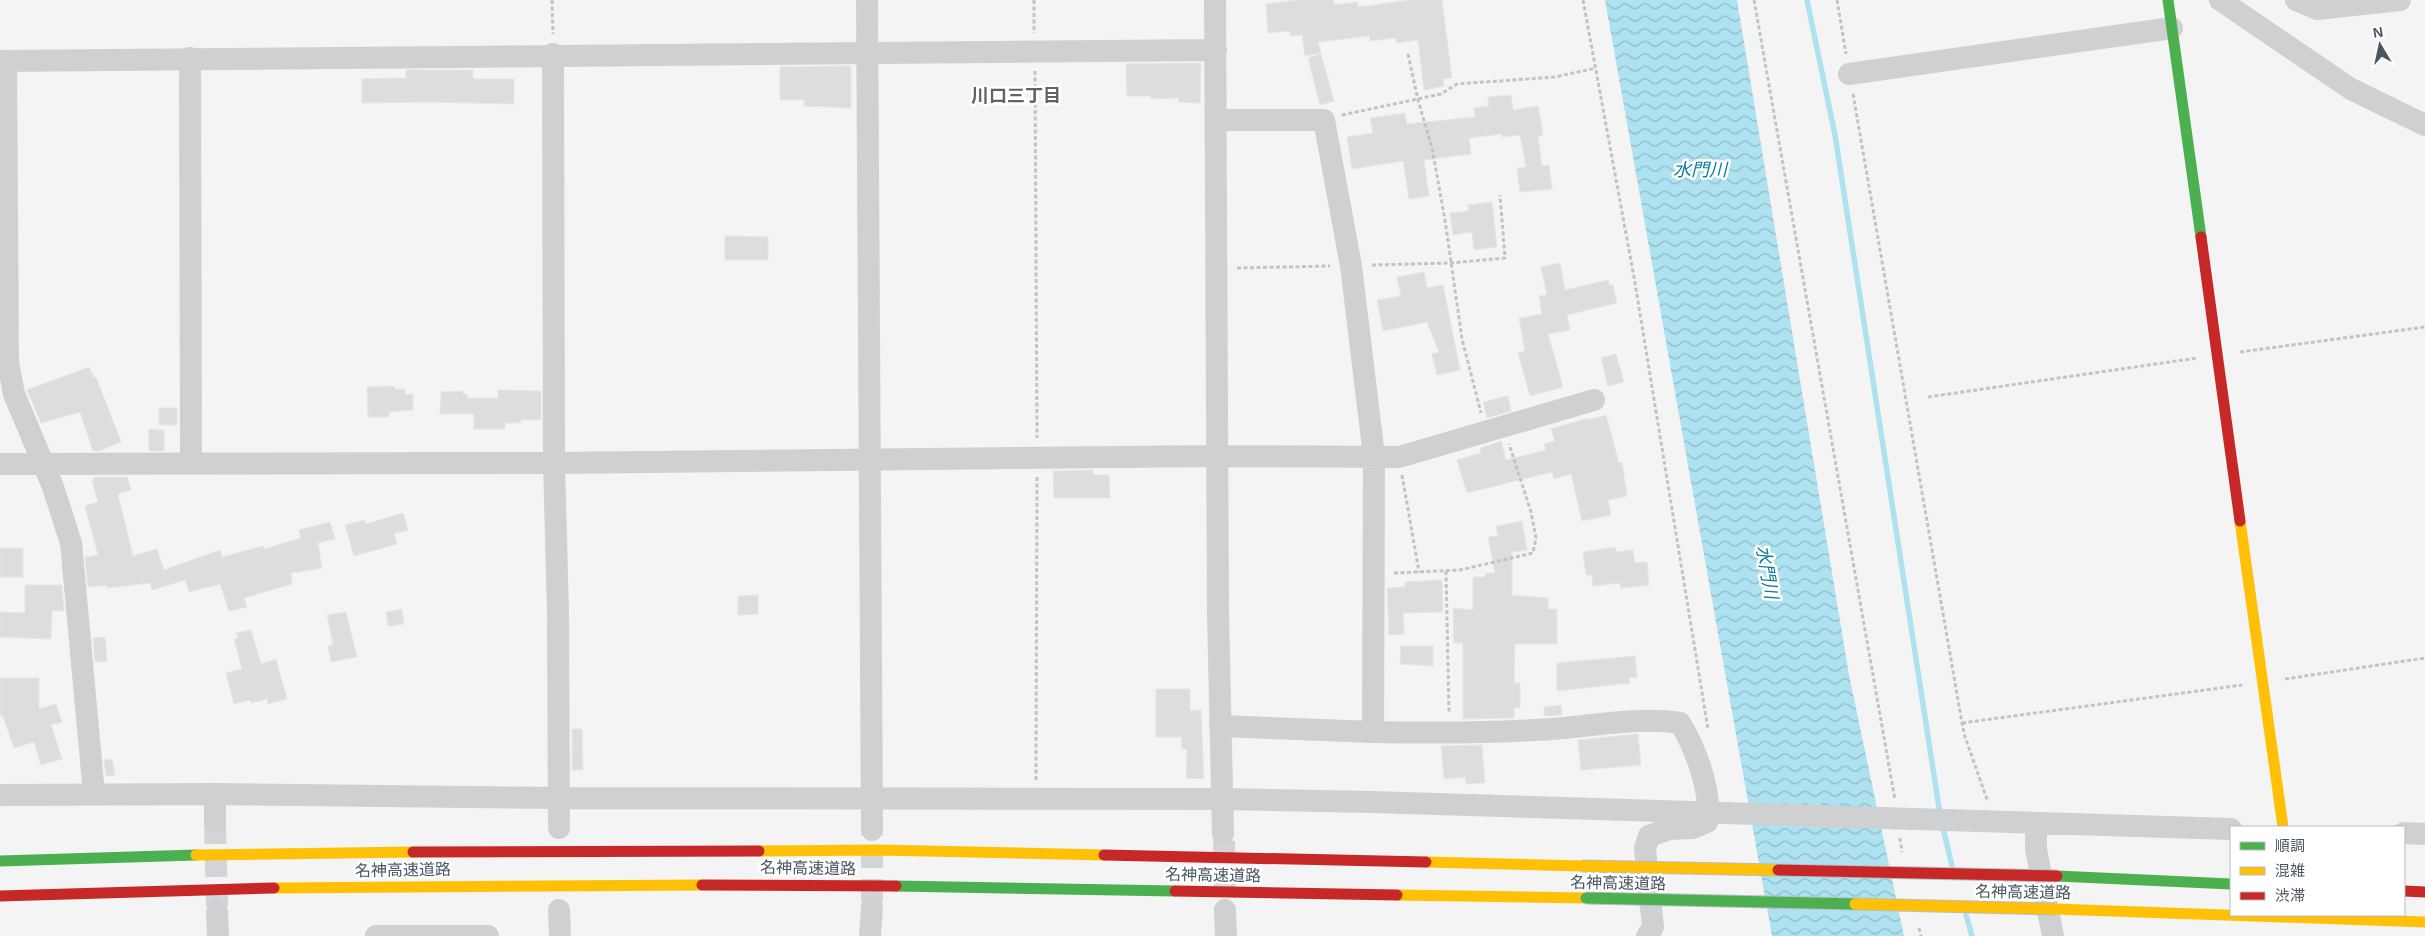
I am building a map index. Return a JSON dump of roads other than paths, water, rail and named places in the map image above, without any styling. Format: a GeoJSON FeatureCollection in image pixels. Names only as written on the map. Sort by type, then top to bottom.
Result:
{"type":"FeatureCollection","features":[{"type":"Feature","properties":{"kind":"main road"},"geometry":{"type":"LineString","coordinates":[[2168,0],[2283,826]]}},
{"type":"Feature","properties":{"kind":"main road"},"geometry":{"type":"LineString","coordinates":[[0,852],[319,844],[377,844],[512,851]]}},
{"type":"Feature","properties":{"kind":"main road","name":"名神高速道路"},"geometry":{"type":"LineString","coordinates":[[0,861],[278,853],[879,850],[2057,876],[2230,884]]}},
{"type":"Feature","properties":{"kind":"main road","name":"名神高速道路"},"geometry":{"type":"LineString","coordinates":[[0,896],[282,888],[784,884],[1586,898],[2230,915]]}},
{"type":"Feature","properties":{"kind":"main road"},"geometry":{"type":"LineString","coordinates":[[2405,891],[2425,892]]}},
{"type":"Feature","properties":{"kind":"main road","name":"名神高速道路"},"geometry":{"type":"LineString","coordinates":[[2254,916],[2425,922]]}},
{"type":"Feature","properties":{"kind":"street"},"geometry":{"type":"LineString","coordinates":[[867,0],[872,830]]}},
{"type":"Feature","properties":{"kind":"street"},"geometry":{"type":"LineString","coordinates":[[1215,0],[1216,456],[1223,834]]}},
{"type":"Feature","properties":{"kind":"street"},"geometry":{"type":"LineString","coordinates":[[2220,0],[2352,89],[2425,125]]}},
{"type":"Feature","properties":{"kind":"street"},"geometry":{"type":"LineString","coordinates":[[2296,0],[2317,10],[2400,0]]}},
{"type":"Feature","properties":{"kind":"street"},"geometry":{"type":"LineString","coordinates":[[1849,74],[2172,28]]}},
{"type":"Feature","properties":{"kind":"street"},"geometry":{"type":"LineString","coordinates":[[94,794],[71,543],[53,487],[14,394],[8,362],[3,61],[553,54],[1216,50]]}},
{"type":"Feature","properties":{"kind":"street"},"geometry":{"type":"LineString","coordinates":[[553,54],[554,463],[558,613],[558,798],[560,828]]}},
{"type":"Feature","properties":{"kind":"street"},"geometry":{"type":"LineString","coordinates":[[190,58],[191,463]]}},
{"type":"Feature","properties":{"kind":"street"},"geometry":{"type":"LineString","coordinates":[[1216,120],[1324,120],[1351,266],[1374,456],[1373,732]]}},
{"type":"Feature","properties":{"kind":"street"},"geometry":{"type":"LineString","coordinates":[[0,464],[554,463],[1216,456],[1399,457],[1594,400]]}},
{"type":"Feature","properties":{"kind":"street"},"geometry":{"type":"LineString","coordinates":[[1220,726],[1450,734],[1538,730],[1607,722],[1660,720],[1680,724],[1692,742],[1708,798],[1709,813],[1707,822],[1693,828],[1669,829],[1649,836],[1645,848],[1656,933]]}},
{"type":"Feature","properties":{"kind":"street"},"geometry":{"type":"LineString","coordinates":[[215,794],[215,822]]}},
{"type":"Feature","properties":{"kind":"street"},"geometry":{"type":"LineString","coordinates":[[0,795],[215,794],[558,798],[1222,799],[2230,829]]}},
{"type":"Feature","properties":{"kind":"street"},"geometry":{"type":"LineString","coordinates":[[2036,823],[2036,849],[2052,936]]}},
{"type":"Feature","properties":{"kind":"street"},"geometry":{"type":"LineString","coordinates":[[2405,833],[2425,834]]}},
{"type":"Feature","properties":{"kind":"street"},"geometry":{"type":"LineString","coordinates":[[870,936],[872,907]]}},
{"type":"Feature","properties":{"kind":"street"},"geometry":{"type":"LineString","coordinates":[[560,910],[560,936]]}},
{"type":"Feature","properties":{"kind":"street"},"geometry":{"type":"LineString","coordinates":[[1225,910],[1226,936]]}},
{"type":"Feature","properties":{"kind":"street"},"geometry":{"type":"LineString","coordinates":[[217,912],[218,936]]}},
{"type":"Feature","properties":{"kind":"street"},"geometry":{"type":"LineString","coordinates":[[376,936],[488,936]]}},
{"type":"Feature","properties":{"kind":"water","name":"水門川"},"geometry":{"type":"Polygon","coordinates":[[[1605,0],[1737,0],[1849,675],[1904,936],[1772,936],[1605,0]]]}},
{"type":"Feature","properties":{"kind":"waterway"},"geometry":{"type":"LineString","coordinates":[[1807,0],[1835,135],[1940,814]]}},
{"type":"Feature","properties":{"kind":"waterway"},"geometry":{"type":"LineString","coordinates":[[1942,824],[1952,866]]}},
{"type":"Feature","properties":{"kind":"waterway"},"geometry":{"type":"LineString","coordinates":[[1966,915],[1972,936]]}},
{"type":"Feature","properties":{"kind":"tunnel"},"geometry":{"type":"LineString","coordinates":[[215,822],[217,906]]}},
{"type":"Feature","properties":{"kind":"tunnel"},"geometry":{"type":"LineString","coordinates":[[872,833],[872,901]]}},
{"type":"Feature","properties":{"kind":"tunnel"},"geometry":{"type":"LineString","coordinates":[[1224,841],[1225,909]]}},
{"type":"Feature","properties":{"kind":"district","name":"川口三丁目"},"geometry":{"type":"Point","coordinates":[1016,96]}}]}
